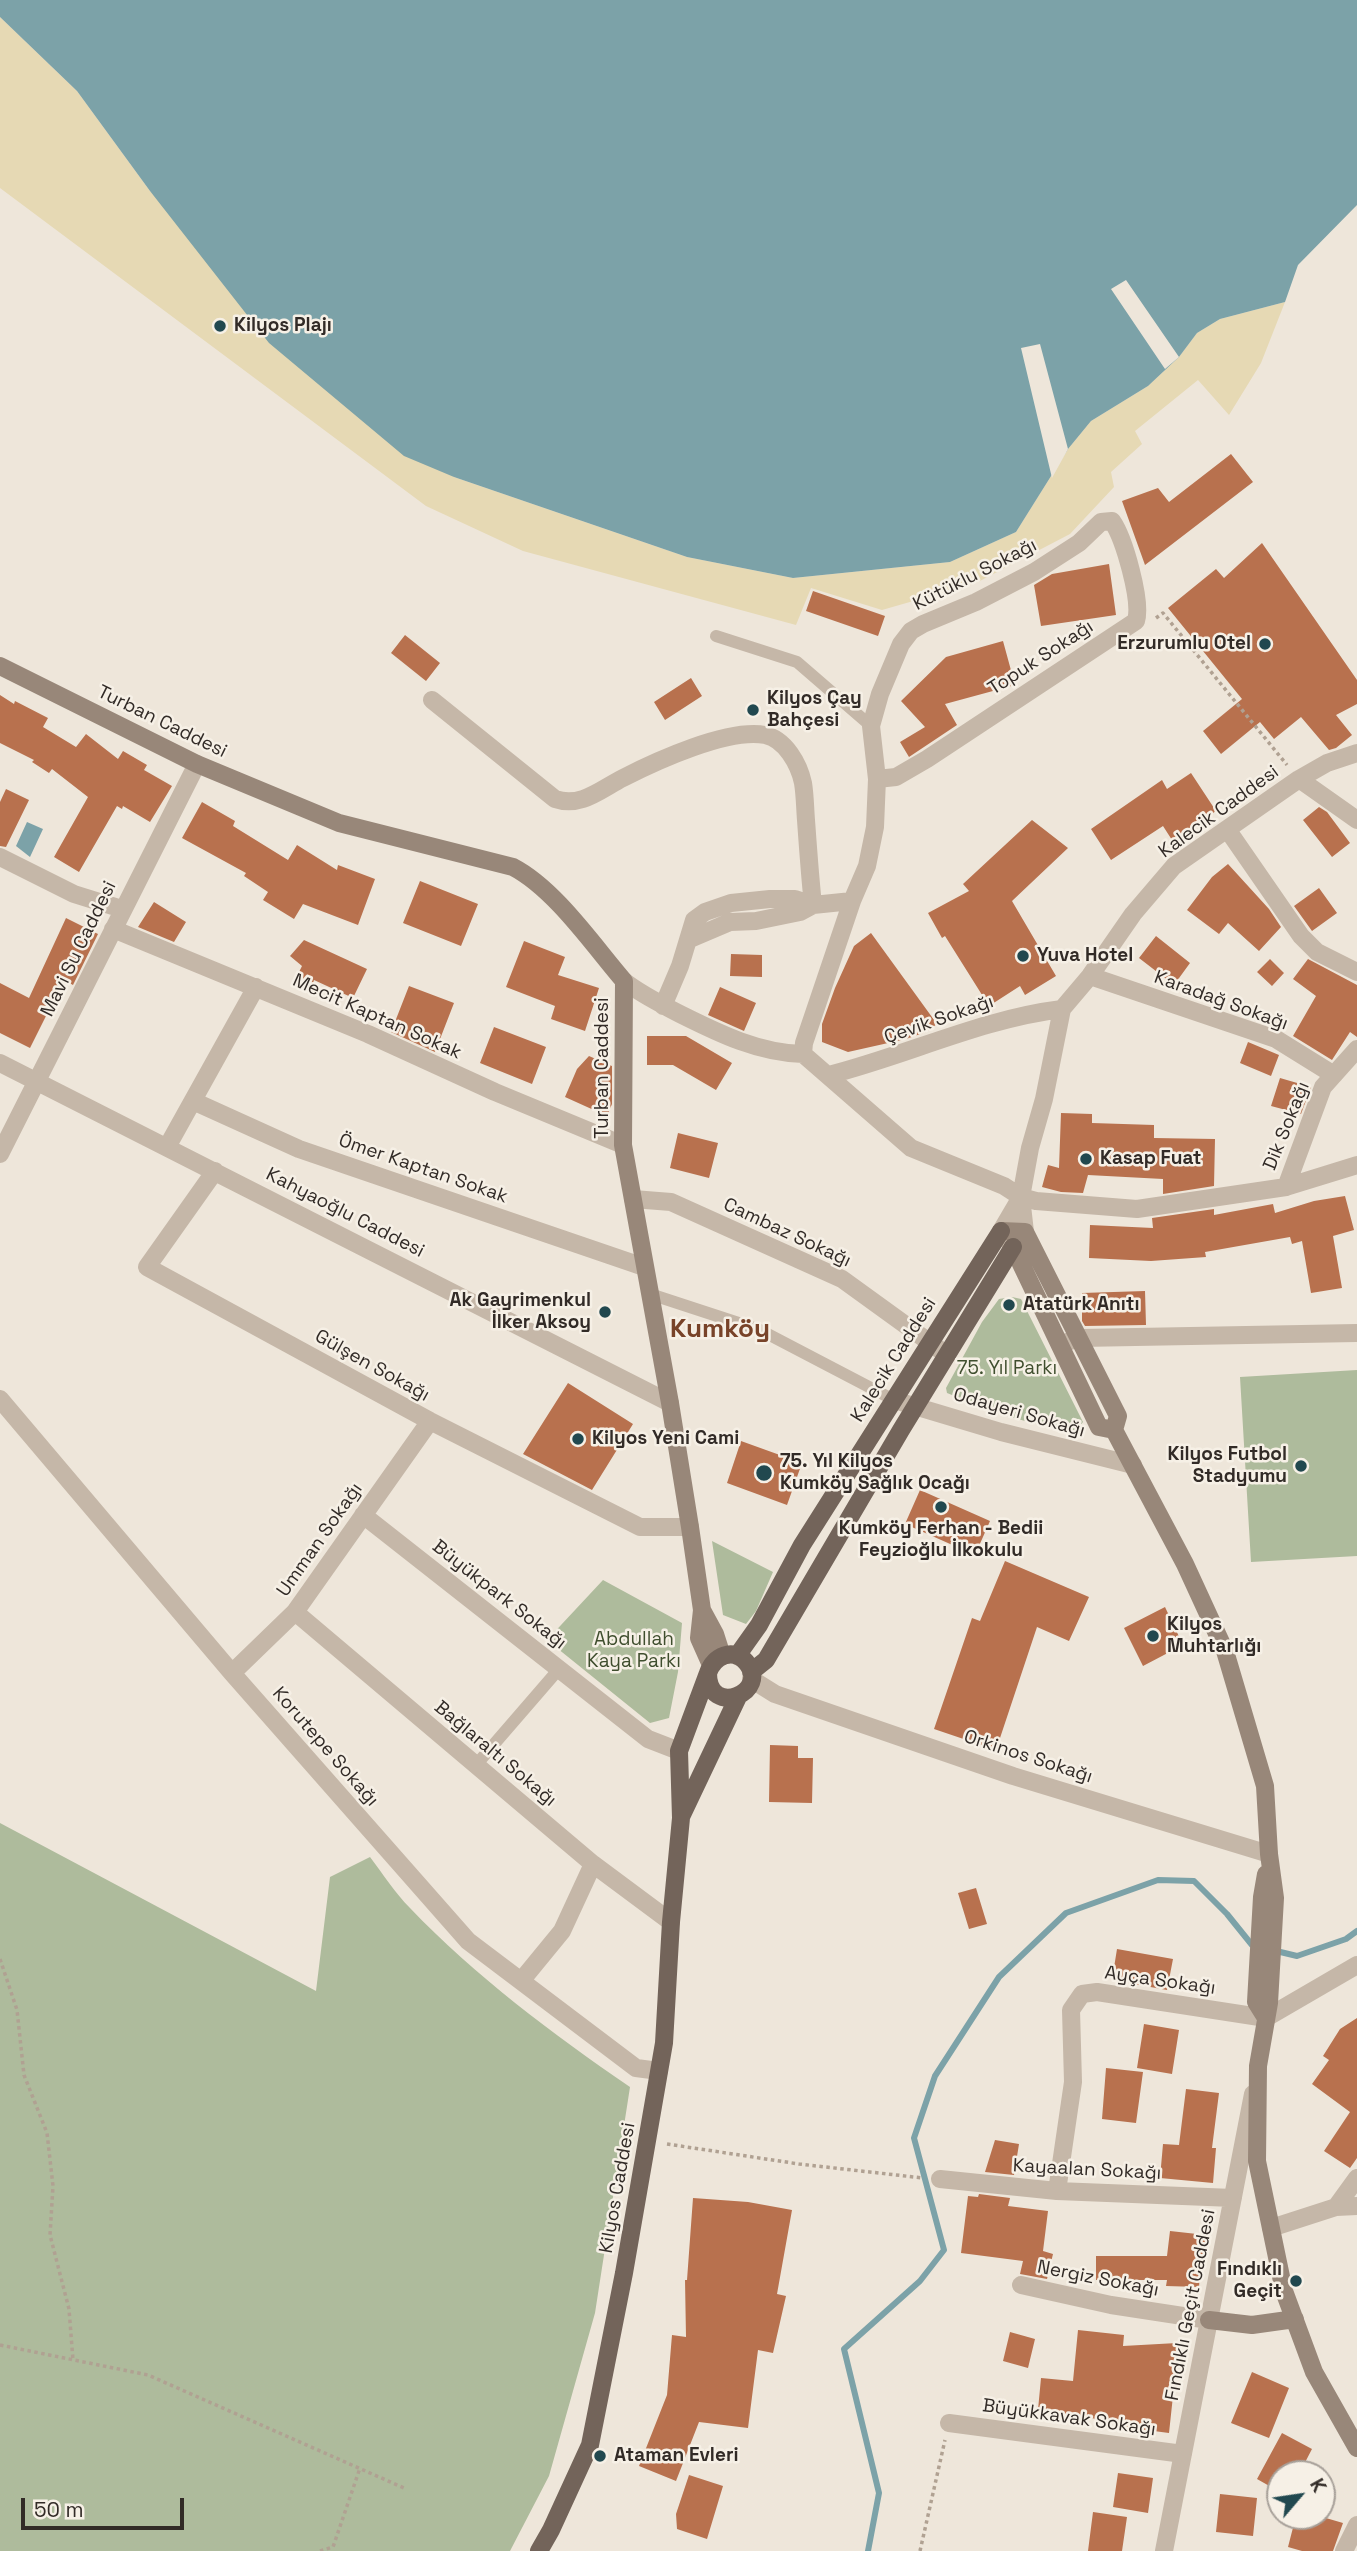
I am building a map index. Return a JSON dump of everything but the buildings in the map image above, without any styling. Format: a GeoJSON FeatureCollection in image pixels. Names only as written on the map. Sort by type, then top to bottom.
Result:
{"type":"FeatureCollection","features":[{"type":"Feature","properties":{"kind":"main road","name":"Kalecik Caddesi"},"geometry":{"type":"LineString","coordinates":[[679,1751],[720,1662],[759,1625],[802,1545],[1001,1231]]}},
{"type":"Feature","properties":{"kind":"main road"},"geometry":{"type":"LineString","coordinates":[[681,1818],[746,1685],[766,1660],[916,1405],[1013,1247]]}},
{"type":"Feature","properties":{"kind":"main road"},"geometry":{"type":"LineString","coordinates":[[720,1662],[748,1665],[746,1685],[725,1698],[714,1691],[708,1679],[720,1662]]}},
{"type":"Feature","properties":{"kind":"main road"},"geometry":{"type":"LineString","coordinates":[[679,1751],[681,1818]]}},
{"type":"Feature","properties":{"kind":"main road","name":"Kilyos Caddesi"},"geometry":{"type":"LineString","coordinates":[[539,2551],[590,2445],[624,2273],[664,2043],[671,1922],[681,1818]]}},
{"type":"Feature","properties":{"kind":"street","name":"Kütüklu Sokağı"},"geometry":{"type":"LineString","coordinates":[[803,1054],[804,1043],[852,901],[867,866],[875,827],[877,779],[871,726],[880,694],[901,644],[911,631],[1034,572],[1079,543],[1101,522],[1112,521]]}},
{"type":"Feature","properties":{"kind":"street","name":"Topuk Sokağı"},"geometry":{"type":"LineString","coordinates":[[877,779],[896,777],[927,759],[1136,621],[1139,612],[1134,587],[1119,531],[1112,521]]}},
{"type":"Feature","properties":{"kind":"street","name":"Turban Caddesi"},"geometry":{"type":"LineString","coordinates":[[0,666],[197,764],[339,823],[513,867],[530,876],[546,890],[624,981],[623,1145],[670,1403],[702,1610],[715,1634],[720,1662]]}},
{"type":"Feature","properties":{"kind":"street"},"geometry":{"type":"LineString","coordinates":[[432,700],[555,799],[566,803],[592,796],[653,764],[712,742],[750,734],[774,738],[792,758],[802,782],[813,905]]}},
{"type":"Feature","properties":{"kind":"street","name":"Kalecik Caddesi"},"geometry":{"type":"LineString","coordinates":[[1025,1232],[1021,1197],[1062,1009],[1090,976],[1133,914],[1174,866],[1299,779],[1327,763],[1357,753]]}},
{"type":"Feature","properties":{"kind":"street","name":"Mavi Su Caddesi"},"geometry":{"type":"LineString","coordinates":[[0,1154],[197,764]]}},
{"type":"Feature","properties":{"kind":"street"},"geometry":{"type":"LineString","coordinates":[[1299,779],[1357,820]]}},
{"type":"Feature","properties":{"kind":"street"},"geometry":{"type":"LineString","coordinates":[[1227,829],[1301,936],[1317,952],[1357,972]]}},
{"type":"Feature","properties":{"kind":"street"},"geometry":{"type":"LineString","coordinates":[[0,857],[74,894],[122,909]]}},
{"type":"Feature","properties":{"kind":"street"},"geometry":{"type":"LineString","coordinates":[[663,1006],[690,939],[694,920],[705,912],[731,903],[795,899],[813,905],[852,901]]}},
{"type":"Feature","properties":{"kind":"street","name":"Mecit Kaptan Sokak"},"geometry":{"type":"LineString","coordinates":[[113,929],[256,987],[623,1145]]}},
{"type":"Feature","properties":{"kind":"street","name":"Karadağ Sokağı"},"geometry":{"type":"LineString","coordinates":[[1090,976],[1276,1039],[1334,1075]]}},
{"type":"Feature","properties":{"kind":"street"},"geometry":{"type":"LineString","coordinates":[[624,981],[663,1006],[750,1046],[783,1054],[803,1054],[911,1148],[1004,1186],[1021,1197],[1036,1201],[1137,1209],[1286,1188],[1357,1165]]}},
{"type":"Feature","properties":{"kind":"street"},"geometry":{"type":"LineString","coordinates":[[167,1147],[256,987]]}},
{"type":"Feature","properties":{"kind":"street","name":"Çevik Sokağı"},"geometry":{"type":"LineString","coordinates":[[829,1075],[879,1063],[969,1028],[1032,1012],[1062,1009]]}},
{"type":"Feature","properties":{"kind":"street","name":"Dik Sokağı"},"geometry":{"type":"LineString","coordinates":[[1286,1188],[1323,1087],[1357,1049]]}},
{"type":"Feature","properties":{"kind":"street","name":"Kahyaoğlu Caddesi"},"geometry":{"type":"LineString","coordinates":[[0,1063],[670,1403]]}},
{"type":"Feature","properties":{"kind":"street","name":"Ömer Kaptan Sokak"},"geometry":{"type":"LineString","coordinates":[[193,1101],[299,1149],[644,1267]]}},
{"type":"Feature","properties":{"kind":"street","name":"Gülşen Sokağı"},"geometry":{"type":"LineString","coordinates":[[215,1171],[147,1267],[430,1421],[640,1527],[690,1527]]}},
{"type":"Feature","properties":{"kind":"street","name":"Kalecik Caddesi"},"geometry":{"type":"LineString","coordinates":[[1001,1231],[1021,1197]]}},
{"type":"Feature","properties":{"kind":"street","name":"Cambaz Sokağı"},"geometry":{"type":"LineString","coordinates":[[633,1199],[671,1202],[842,1279],[947,1355]]}},
{"type":"Feature","properties":{"kind":"street"},"geometry":{"type":"LineString","coordinates":[[1001,1231],[1025,1232]]}},
{"type":"Feature","properties":{"kind":"street"},"geometry":{"type":"LineString","coordinates":[[1001,1231],[1013,1247],[1100,1427],[1114,1430]]}},
{"type":"Feature","properties":{"kind":"street"},"geometry":{"type":"LineString","coordinates":[[1013,1247],[1025,1232]]}},
{"type":"Feature","properties":{"kind":"street"},"geometry":{"type":"LineString","coordinates":[[1025,1232],[1118,1416],[1114,1430],[1185,1564],[1225,1651],[1265,1786],[1269,1898],[1264,2008],[1258,2066],[1257,2161],[1284,2291],[1314,2372],[1357,2448]]}},
{"type":"Feature","properties":{"kind":"street"},"geometry":{"type":"LineString","coordinates":[[1060,1344],[1080,1338],[1357,1333]]}},
{"type":"Feature","properties":{"kind":"street","name":"Korutepe Sokağı"},"geometry":{"type":"LineString","coordinates":[[0,1399],[232,1673],[468,1941],[636,2068],[659,2071]]}},
{"type":"Feature","properties":{"kind":"street","name":"Odayeri Sokağı"},"geometry":{"type":"LineString","coordinates":[[894,1399],[1001,1432],[1133,1465]]}},
{"type":"Feature","properties":{"kind":"street","name":"Umman Sokağı"},"geometry":{"type":"LineString","coordinates":[[232,1673],[295,1612],[430,1421]]}},
{"type":"Feature","properties":{"kind":"street","name":"Büyükpark Sokağı"},"geometry":{"type":"LineString","coordinates":[[363,1515],[648,1739],[679,1751]]}},
{"type":"Feature","properties":{"kind":"street","name":"Bağlaraltı Sokağı"},"geometry":{"type":"LineString","coordinates":[[295,1612],[593,1864],[671,1922]]}},
{"type":"Feature","properties":{"kind":"street","name":"Orkinos Sokağı"},"geometry":{"type":"LineString","coordinates":[[746,1685],[758,1696],[775,1694],[1013,1776],[1269,1854]]}},
{"type":"Feature","properties":{"kind":"street"},"geometry":{"type":"LineString","coordinates":[[521,1981],[562,1931],[593,1864]]}},
{"type":"Feature","properties":{"kind":"street"},"geometry":{"type":"LineString","coordinates":[[1264,2008],[1357,1965]]}},
{"type":"Feature","properties":{"kind":"street","name":"Ayça Sokağı"},"geometry":{"type":"LineString","coordinates":[[1057,2191],[1073,2081],[1071,2010],[1082,1994],[1097,1992],[1264,2008]]}},
{"type":"Feature","properties":{"kind":"street","name":"Fındıklı Geçit Caddesi"},"geometry":{"type":"LineString","coordinates":[[1164,2551],[1258,2066]]}},
{"type":"Feature","properties":{"kind":"street"},"geometry":{"type":"LineString","coordinates":[[1336,2207],[1357,2178]]}},
{"type":"Feature","properties":{"kind":"street","name":"Kayaalan Sokağı"},"geometry":{"type":"LineString","coordinates":[[940,2179],[1057,2191],[1233,2198]]}},
{"type":"Feature","properties":{"kind":"street"},"geometry":{"type":"LineString","coordinates":[[1271,2228],[1336,2207],[1357,2206]]}},
{"type":"Feature","properties":{"kind":"street","name":"Nergiz Sokağı"},"geometry":{"type":"LineString","coordinates":[[1021,2285],[1111,2305],[1209,2320]]}},
{"type":"Feature","properties":{"kind":"street"},"geometry":{"type":"LineString","coordinates":[[1209,2320],[1252,2325],[1295,2319]]}},
{"type":"Feature","properties":{"kind":"street","name":"Büyükkavak Sokağı"},"geometry":{"type":"LineString","coordinates":[[949,2423],[1183,2454]]}},
{"type":"Feature","properties":{"kind":"street"},"geometry":{"type":"LineString","coordinates":[[1344,2551],[1357,2525]]}},
{"type":"Feature","properties":{"kind":"lane"},"geometry":{"type":"LineString","coordinates":[[716,636],[797,662],[871,726]]}},
{"type":"Feature","properties":{"kind":"lane"},"geometry":{"type":"LineString","coordinates":[[650,1294],[760,1330],[894,1399]]}},
{"type":"Feature","properties":{"kind":"lane"},"geometry":{"type":"LineString","coordinates":[[476,1765],[559,1669]]}},
{"type":"Feature","properties":{"kind":"path"},"geometry":{"type":"LineString","coordinates":[[1163,613],[1299,779]]}},
{"type":"Feature","properties":{"kind":"path"},"geometry":{"type":"LineString","coordinates":[[0,1959],[16,2010],[24,2075],[47,2133],[53,2186],[50,2235],[69,2309],[74,2360]]}},
{"type":"Feature","properties":{"kind":"path"},"geometry":{"type":"LineString","coordinates":[[648,2140],[799,2164],[910,2176]]}},
{"type":"Feature","properties":{"kind":"path"},"geometry":{"type":"LineString","coordinates":[[0,2345],[148,2375],[404,2488]]}},
{"type":"Feature","properties":{"kind":"path"},"geometry":{"type":"LineString","coordinates":[[920,2551],[949,2423]]}},
{"type":"Feature","properties":{"kind":"path"},"geometry":{"type":"LineString","coordinates":[[320,2551],[334,2547],[360,2468]]}},
{"type":"Feature","properties":{"kind":"green space","name":"75. Yıl Parkı"},"geometry":{"type":"Polygon","coordinates":[[[999,1299],[1021,1299],[1083,1422],[1073,1434],[1003,1415],[947,1393],[946,1388],[982,1322],[999,1299]]]}},
{"type":"Feature","properties":{"kind":"green space","name":"Kilyos Futbol Stadyumu"},"geometry":{"type":"Polygon","coordinates":[[[1357,1370],[1357,1556],[1251,1562],[1240,1377],[1357,1370]]]}},
{"type":"Feature","properties":{"kind":"green space"},"geometry":{"type":"Polygon","coordinates":[[[712,1541],[773,1572],[756,1611],[746,1624],[723,1615],[712,1541]]]}},
{"type":"Feature","properties":{"kind":"green space","name":"Abdullah Kaya Parkı"},"geometry":{"type":"Polygon","coordinates":[[[603,1580],[682,1623],[678,1672],[669,1718],[650,1723],[547,1640],[603,1580]]]}},
{"type":"Feature","properties":{"kind":"green space"},"geometry":{"type":"Polygon","coordinates":[[[0,1823],[316,1991],[330,1877],[370,1857],[405,1902],[488,1981],[630,2087],[595,2313],[549,2476],[510,2551],[0,2551],[0,1823]]]}},
{"type":"Feature","properties":{"kind":"sand","name":"Kilyos Plajı"},"geometry":{"type":"Polygon","coordinates":[[[0,17],[77,91],[150,191],[454,477],[687,557],[793,578],[950,562],[1016,532],[1068,449],[1091,421],[1148,386],[1179,357],[1197,333],[1220,319],[1285,302],[1261,363],[1229,415],[1198,380],[1135,431],[1142,444],[1111,472],[1114,487],[1070,534],[976,583],[882,610],[811,588],[796,625],[523,551],[426,506],[0,188],[0,17]]]}},
{"type":"Feature","properties":{"kind":"water"},"geometry":{"type":"Polygon","coordinates":[[[0,0],[1357,0],[1357,205],[1298,265],[1285,302],[1220,319],[1197,333],[1179,357],[1148,386],[1091,421],[1068,449],[1016,532],[950,562],[793,578],[687,557],[454,477],[404,456],[269,343],[150,191],[77,91],[0,17],[0,0]]]}},
{"type":"Feature","properties":{"kind":"water"},"geometry":{"type":"Polygon","coordinates":[[[27,822],[43,829],[30,857],[16,846],[27,822]]]}},
{"type":"Feature","properties":{"kind":"pier"},"geometry":{"type":"Polygon","coordinates":[[[1126,280],[1179,357],[1165,369],[1111,289],[1126,280]]]}},
{"type":"Feature","properties":{"kind":"pier"},"geometry":{"type":"Polygon","coordinates":[[[1040,344],[1068,449],[1052,478],[1021,348],[1040,344]]]}},
{"type":"Feature","properties":{"kind":"waterway"},"geometry":{"type":"LineString","coordinates":[[868,2551],[879,2493],[844,2349],[920,2281],[944,2250],[914,2138],[935,2076],[999,1977],[1066,1913],[1158,1880],[1194,1881],[1255,1946]]}},
{"type":"Feature","properties":{"kind":"waterway"},"geometry":{"type":"LineString","coordinates":[[1272,1950],[1297,1956],[1346,1939],[1357,1931]]}},
{"type":"Feature","properties":{"kind":"place","name":"Kilyos Plajı"},"geometry":{"type":"Point","coordinates":[220,326]}},
{"type":"Feature","properties":{"kind":"place","name":"Erzurumlu Otel"},"geometry":{"type":"Point","coordinates":[1265,644]}},
{"type":"Feature","properties":{"kind":"place","name":"Kilyos Çay Bahçesi"},"geometry":{"type":"Point","coordinates":[753,710]}},
{"type":"Feature","properties":{"kind":"place","name":"Yuva Hotel"},"geometry":{"type":"Point","coordinates":[1023,956]}},
{"type":"Feature","properties":{"kind":"place","name":"Kasap Fuat"},"geometry":{"type":"Point","coordinates":[1086,1159]}},
{"type":"Feature","properties":{"kind":"place","name":"Atatürk Anıtı"},"geometry":{"type":"Point","coordinates":[1009,1305]}},
{"type":"Feature","properties":{"kind":"place","name":"Ak Gayrimenkul İlker Aksoy"},"geometry":{"type":"Point","coordinates":[605,1312]}},
{"type":"Feature","properties":{"kind":"place","name":"Kilyos Yeni Cami"},"geometry":{"type":"Point","coordinates":[578,1439]}},
{"type":"Feature","properties":{"kind":"place","name":"Kilyos Futbol Stadyumu"},"geometry":{"type":"Point","coordinates":[1301,1466]}},
{"type":"Feature","properties":{"kind":"place","name":"75. Yıl Kilyos Kumköy Sağlık Ocağı"},"geometry":{"type":"Point","coordinates":[764,1473]}},
{"type":"Feature","properties":{"kind":"place","name":"Kumköy Ferhan - Bedii Feyzioğlu İlkokulu"},"geometry":{"type":"Point","coordinates":[941,1507]}},
{"type":"Feature","properties":{"kind":"place","name":"Kilyos Muhtarlığı"},"geometry":{"type":"Point","coordinates":[1153,1636]}},
{"type":"Feature","properties":{"kind":"place","name":"Fındıklı Geçit"},"geometry":{"type":"Point","coordinates":[1296,2281]}},
{"type":"Feature","properties":{"kind":"place","name":"Ataman Evleri"},"geometry":{"type":"Point","coordinates":[600,2456]}},
{"type":"Feature","properties":{"kind":"district","name":"Kumköy"},"geometry":{"type":"Point","coordinates":[720,1330]}}]}
